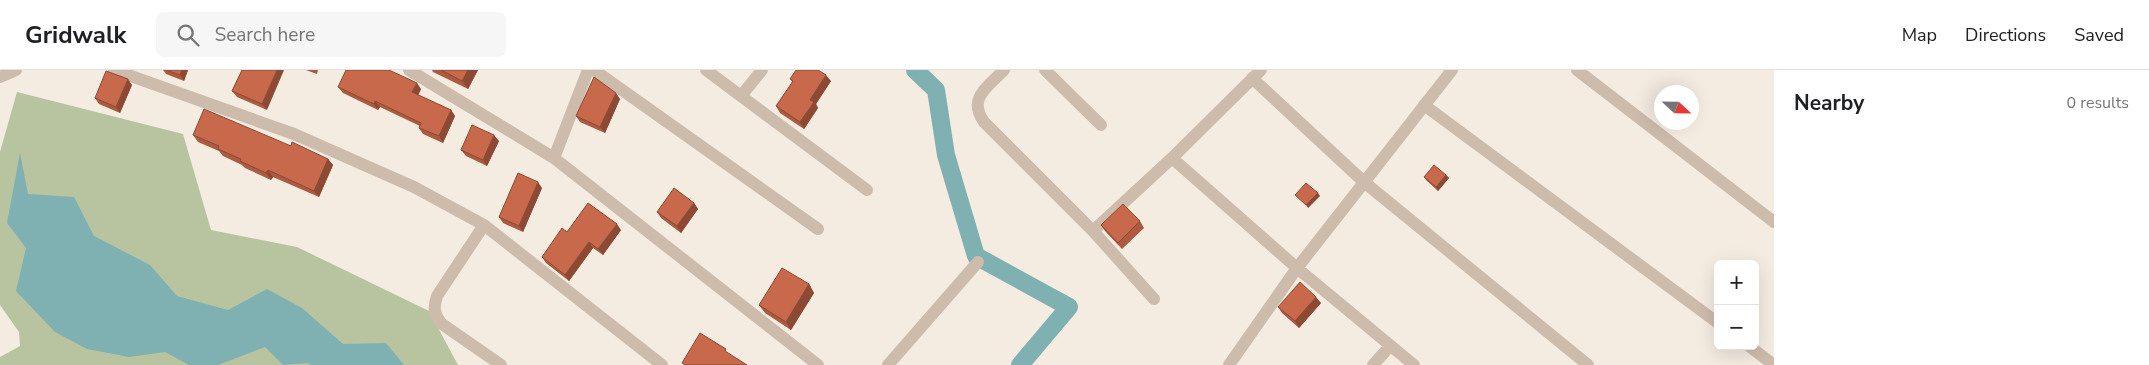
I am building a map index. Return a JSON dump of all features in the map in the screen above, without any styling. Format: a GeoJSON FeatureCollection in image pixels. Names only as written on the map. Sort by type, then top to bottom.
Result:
{"type":"FeatureCollection","features":[{"type":"Feature","properties":{"kind":"street"},"geometry":{"type":"LineString","coordinates":[[0,77],[16,70]]}},
{"type":"Feature","properties":{"kind":"street"},"geometry":{"type":"LineString","coordinates":[[114,70],[294,134],[414,187],[484,225],[662,365]]}},
{"type":"Feature","properties":{"kind":"street"},"geometry":{"type":"LineString","coordinates":[[409,70],[554,158],[818,365]]}},
{"type":"Feature","properties":{"kind":"street"},"geometry":{"type":"LineString","coordinates":[[554,158],[588,70]]}},
{"type":"Feature","properties":{"kind":"street"},"geometry":{"type":"LineString","coordinates":[[594,70],[818,229]]}},
{"type":"Feature","properties":{"kind":"street"},"geometry":{"type":"LineString","coordinates":[[706,70],[867,190]]}},
{"type":"Feature","properties":{"kind":"street"},"geometry":{"type":"LineString","coordinates":[[742,96],[762,70]]}},
{"type":"Feature","properties":{"kind":"street"},"geometry":{"type":"LineString","coordinates":[[1004,70],[980,95],[976,107],[978,114],[1093,231],[1154,299]]}},
{"type":"Feature","properties":{"kind":"street"},"geometry":{"type":"LineString","coordinates":[[1045,70],[1101,125]]}},
{"type":"Feature","properties":{"kind":"street"},"geometry":{"type":"LineString","coordinates":[[1229,365],[1296,268],[1452,70]]}},
{"type":"Feature","properties":{"kind":"street"},"geometry":{"type":"LineString","coordinates":[[1577,70],[1774,222]]}},
{"type":"Feature","properties":{"kind":"street"},"geometry":{"type":"LineString","coordinates":[[1093,231],[1172,158],[1256,74],[1364,182],[1588,365]]}},
{"type":"Feature","properties":{"kind":"street"},"geometry":{"type":"LineString","coordinates":[[1424,105],[1714,320]]}},
{"type":"Feature","properties":{"kind":"street"},"geometry":{"type":"LineString","coordinates":[[1172,158],[1296,268],[1414,365]]}},
{"type":"Feature","properties":{"kind":"street"},"geometry":{"type":"LineString","coordinates":[[484,225],[437,296],[434,307],[436,316],[442,324],[501,365]]}},
{"type":"Feature","properties":{"kind":"street"},"geometry":{"type":"LineString","coordinates":[[888,365],[978,262]]}},
{"type":"Feature","properties":{"kind":"street"},"geometry":{"type":"LineString","coordinates":[[1373,365],[1390,346]]}},
{"type":"Feature","properties":{"kind":"street"},"geometry":{"type":"LineString","coordinates":[[1754,350],[1774,365]]}},
{"type":"Feature","properties":{"kind":"green space"},"geometry":{"type":"Polygon","coordinates":[[[17,92],[183,134],[211,230],[297,247],[429,311],[458,365],[0,365],[0,357],[20,346],[19,332],[0,305],[0,152],[17,92]]]}},
{"type":"Feature","properties":{"kind":"water"},"geometry":{"type":"Polygon","coordinates":[[[20,153],[28,194],[74,197],[94,236],[150,265],[177,296],[228,310],[267,289],[302,308],[343,344],[386,343],[404,365],[311,365],[308,363],[283,365],[265,347],[218,365],[189,365],[165,352],[129,357],[87,349],[55,332],[16,291],[26,248],[7,223],[20,153]]]}},
{"type":"Feature","properties":{"kind":"building"},"geometry":{"type":"Polygon","coordinates":[[[166,70],[182,70],[180,75],[166,70]]]}},
{"type":"Feature","properties":{"kind":"building"},"geometry":{"type":"Polygon","coordinates":[[[242,70],[277,70],[262,104],[232,91],[242,70]]]}},
{"type":"Feature","properties":{"kind":"building"},"geometry":{"type":"Polygon","coordinates":[[[346,70],[389,70],[417,83],[412,92],[451,110],[439,136],[419,128],[421,123],[375,101],[374,104],[338,87],[346,70]]]}},
{"type":"Feature","properties":{"kind":"building"},"geometry":{"type":"Polygon","coordinates":[[[441,70],[468,70],[462,81],[441,70]]]}},
{"type":"Feature","properties":{"kind":"building"},"geometry":{"type":"Polygon","coordinates":[[[796,70],[818,70],[826,75],[810,100],[814,102],[800,122],[776,106],[793,81],[790,79],[796,70]]]}},
{"type":"Feature","properties":{"kind":"building"},"geometry":{"type":"Polygon","coordinates":[[[106,71],[128,79],[116,107],[95,98],[106,71]]]}},
{"type":"Feature","properties":{"kind":"building"},"geometry":{"type":"Polygon","coordinates":[[[594,77],[616,93],[600,127],[576,116],[594,77]]]}},
{"type":"Feature","properties":{"kind":"building"},"geometry":{"type":"Polygon","coordinates":[[[204,109],[291,146],[292,142],[328,159],[314,191],[268,170],[266,173],[240,161],[241,159],[218,149],[219,146],[193,135],[204,109]]]}},
{"type":"Feature","properties":{"kind":"building"},"geometry":{"type":"Polygon","coordinates":[[[472,125],[494,135],[483,160],[461,150],[472,125]]]}},
{"type":"Feature","properties":{"kind":"building"},"geometry":{"type":"Polygon","coordinates":[[[1434,165],[1446,175],[1436,187],[1424,177],[1434,165]]]}},
{"type":"Feature","properties":{"kind":"building"},"geometry":{"type":"Polygon","coordinates":[[[518,173],[538,182],[519,226],[499,217],[518,173]]]}},
{"type":"Feature","properties":{"kind":"building"},"geometry":{"type":"Polygon","coordinates":[[[1306,183],[1318,193],[1306,205],[1295,195],[1306,183]]]}},
{"type":"Feature","properties":{"kind":"building"},"geometry":{"type":"Polygon","coordinates":[[[674,188],[694,203],[677,226],[657,212],[674,188]]]}},
{"type":"Feature","properties":{"kind":"building"},"geometry":{"type":"Polygon","coordinates":[[[588,203],[617,224],[598,249],[589,242],[565,275],[542,257],[562,228],[567,232],[588,203]]]}},
{"type":"Feature","properties":{"kind":"building"},"geometry":{"type":"Polygon","coordinates":[[[1123,204],[1140,221],[1118,243],[1101,225],[1123,204]]]}},
{"type":"Feature","properties":{"kind":"building"},"geometry":{"type":"Polygon","coordinates":[[[782,268],[809,284],[786,322],[759,305],[782,268]]]}},
{"type":"Feature","properties":{"kind":"building"},"geometry":{"type":"Polygon","coordinates":[[[1300,282],[1316,297],[1295,321],[1278,307],[1300,282]]]}},
{"type":"Feature","properties":{"kind":"building"},"geometry":{"type":"Polygon","coordinates":[[[700,333],[747,365],[685,365],[682,363],[700,333]]]}},
{"type":"Feature","properties":{"kind":"waterway"},"geometry":{"type":"LineString","coordinates":[[915,70],[936,90],[946,155],[976,256],[1069,307],[1020,365]]}}]}
